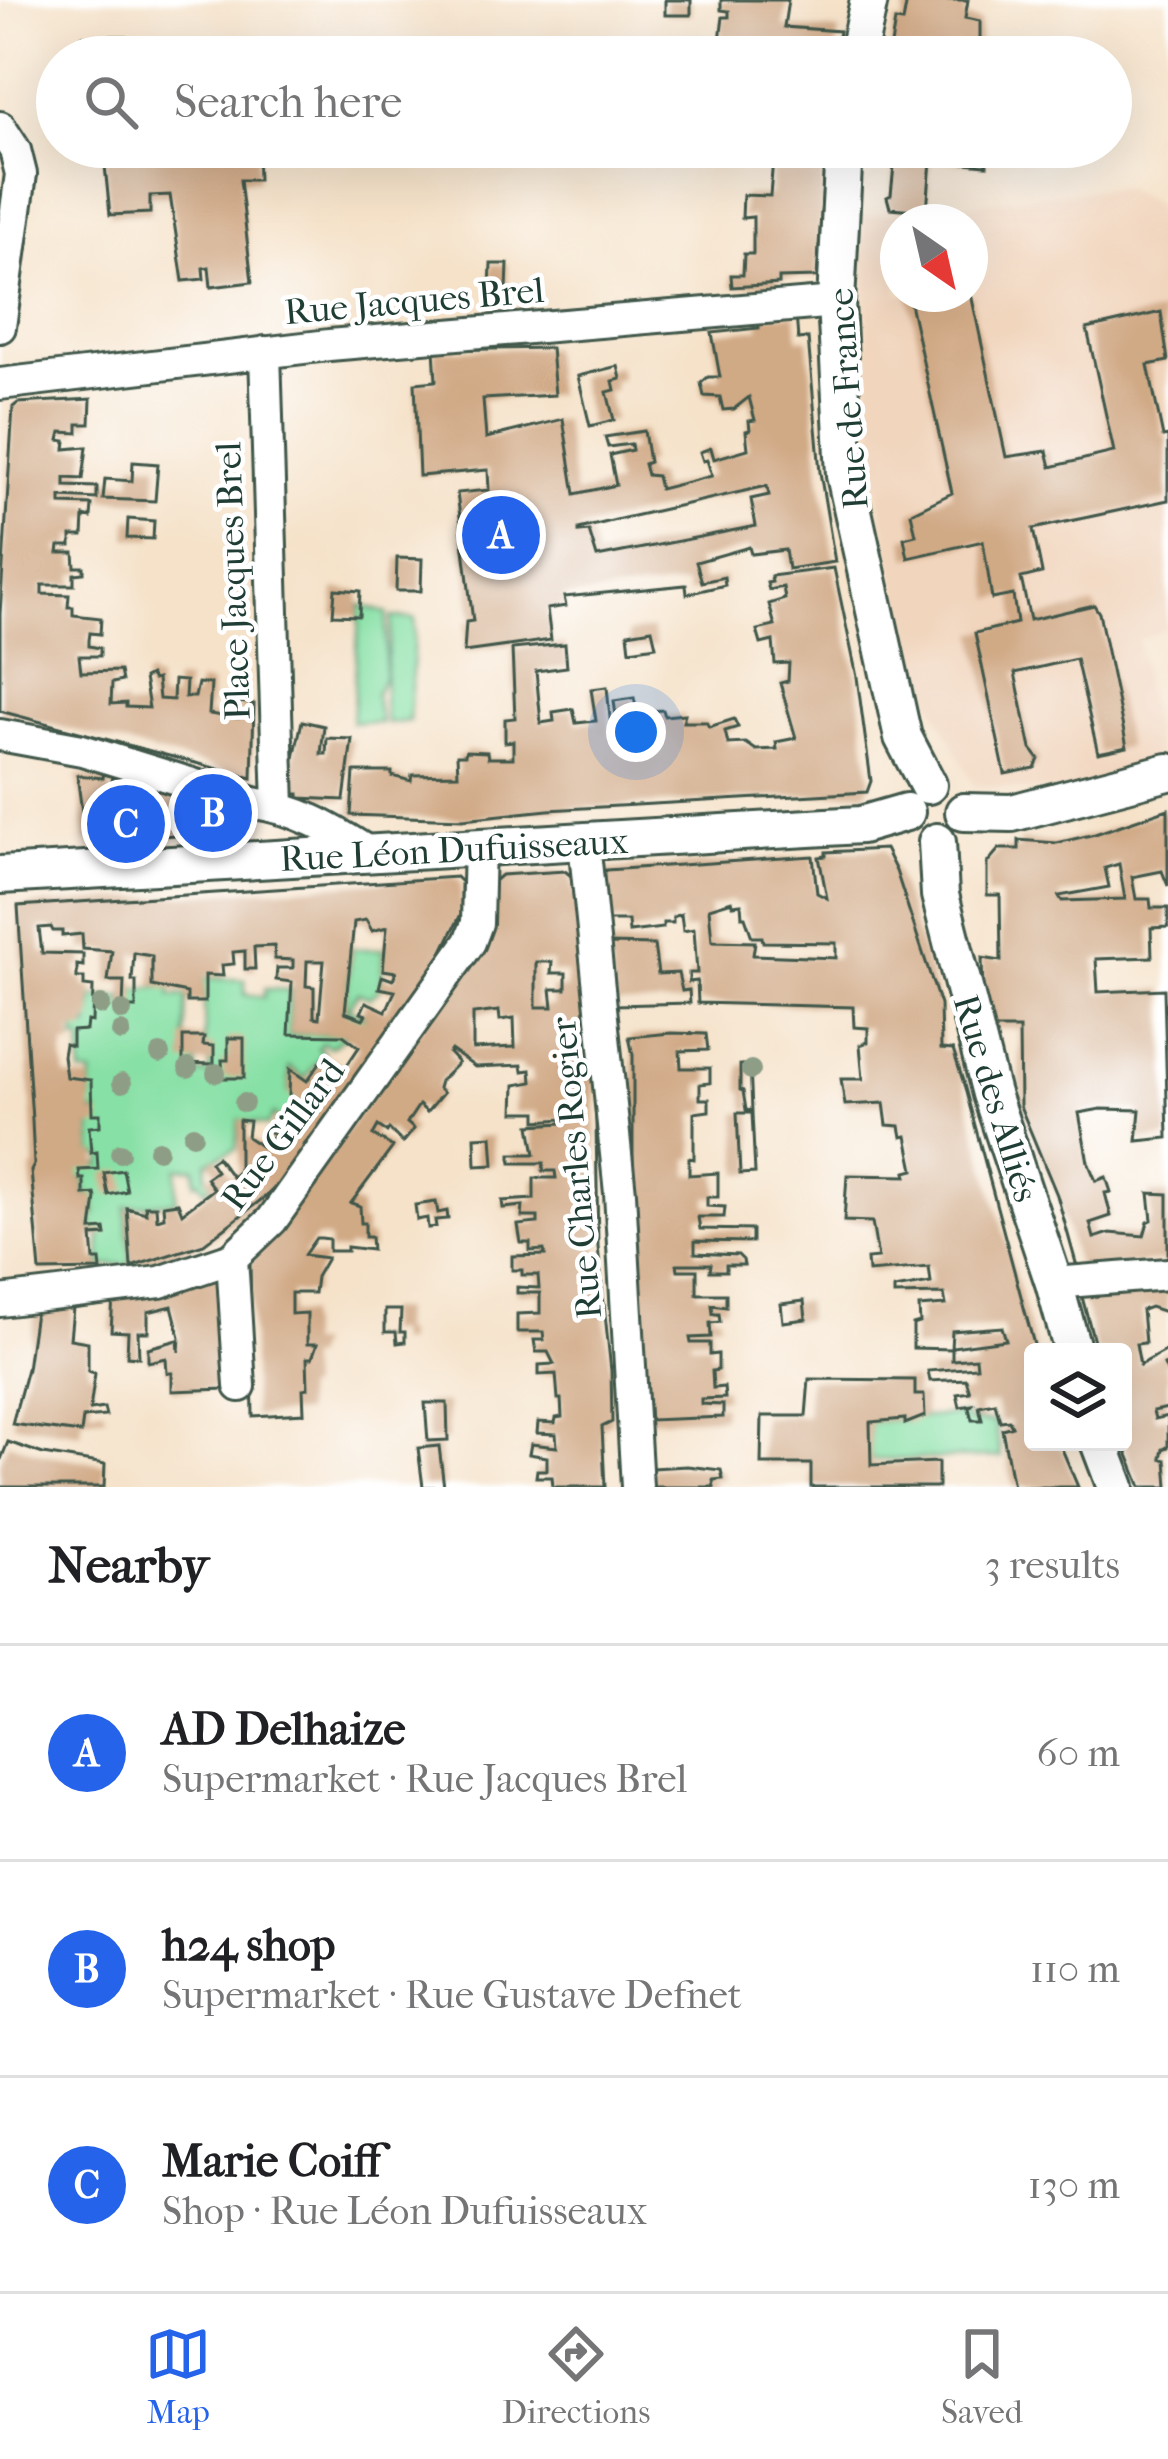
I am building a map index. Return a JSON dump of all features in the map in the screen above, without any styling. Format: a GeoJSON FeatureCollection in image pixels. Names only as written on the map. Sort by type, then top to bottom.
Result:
{"type":"FeatureCollection","features":[{"type":"Feature","properties":{"kind":"main road"},"geometry":{"type":"LineString","coordinates":[[861,36],[869,0]]}},
{"type":"Feature","properties":{"kind":"main road","name":"Rue de France"},"geometry":{"type":"LineString","coordinates":[[843,168],[836,302],[845,476],[917,799]]}},
{"type":"Feature","properties":{"kind":"main road"},"geometry":{"type":"LineString","coordinates":[[964,812],[1012,813],[1168,772]]}},
{"type":"Feature","properties":{"kind":"main road"},"geometry":{"type":"LineString","coordinates":[[952,790],[964,812],[953,835],[937,842],[913,831],[917,799],[952,790]]}},
{"type":"Feature","properties":{"kind":"main road","name":"Rue Léon Dufuisseaux"},"geometry":{"type":"LineString","coordinates":[[0,875],[861,825],[917,799]]}},
{"type":"Feature","properties":{"kind":"main road","name":"Rue des Alliés"},"geometry":{"type":"LineString","coordinates":[[937,842],[940,895],[991,1094],[1071,1343]]}},
{"type":"Feature","properties":{"kind":"main road"},"geometry":{"type":"LineString","coordinates":[[1103,1451],[1116,1487]]}},
{"type":"Feature","properties":{"kind":"street"},"geometry":{"type":"LineString","coordinates":[[0,127],[15,150],[21,174],[0,327]]}},
{"type":"Feature","properties":{"kind":"street","name":"Rue Jacques Brel"},"geometry":{"type":"LineString","coordinates":[[0,384],[265,352],[836,302]]}},
{"type":"Feature","properties":{"kind":"street","name":"Place Jacques Brel"},"geometry":{"type":"LineString","coordinates":[[265,352],[279,807]]}},
{"type":"Feature","properties":{"kind":"street"},"geometry":{"type":"LineString","coordinates":[[0,735],[82,750],[279,807],[323,824],[366,851]]}},
{"type":"Feature","properties":{"kind":"street","name":"Rue Charles Rogier"},"geometry":{"type":"LineString","coordinates":[[584,842],[620,1192],[637,1487]]}},
{"type":"Feature","properties":{"kind":"street","name":"Rue Gillard"},"geometry":{"type":"LineString","coordinates":[[0,1301],[160,1282],[232,1258],[272,1220],[470,942],[477,923],[479,845]]}},
{"type":"Feature","properties":{"kind":"street"},"geometry":{"type":"LineString","coordinates":[[232,1258],[240,1386]]}},
{"type":"Feature","properties":{"kind":"street"},"geometry":{"type":"LineString","coordinates":[[1054,1283],[1168,1274]]}},
{"type":"Feature","properties":{"kind":"shaded area"},"geometry":{"type":"Polygon","coordinates":[[[1123,187],[1156,205],[1168,277],[1168,628],[1138,640],[1159,764],[1061,791],[974,786],[913,664],[874,470],[862,216],[880,214],[880,312],[988,312],[988,204],[970,204],[1123,187]]]}},
{"type":"Feature","properties":{"kind":"green space"},"geometry":{"type":"Polygon","coordinates":[[[360,605],[387,613],[384,676],[375,695],[381,723],[352,722],[360,605]]]}},
{"type":"Feature","properties":{"kind":"green space"},"geometry":{"type":"Polygon","coordinates":[[[392,617],[415,619],[409,721],[387,724],[385,685],[392,617]]]}},
{"type":"Feature","properties":{"kind":"green space"},"geometry":{"type":"Polygon","coordinates":[[[352,949],[384,949],[380,989],[370,998],[358,993],[348,1008],[369,1018],[331,1047],[322,1043],[318,1049],[324,1052],[305,1078],[289,1067],[289,1093],[304,1102],[287,1124],[273,1115],[267,1126],[239,1120],[236,1149],[207,1162],[206,1176],[212,1184],[205,1190],[199,1181],[195,1183],[195,1168],[177,1168],[176,1201],[126,1207],[131,1264],[101,1266],[100,1234],[94,1233],[91,1216],[96,1215],[94,1195],[85,1194],[85,1179],[78,1178],[77,1166],[102,1165],[103,1156],[93,1155],[91,1125],[98,1123],[98,1113],[79,1110],[91,1100],[92,1075],[81,1074],[82,1040],[75,1040],[76,1029],[89,1027],[94,997],[122,997],[122,1006],[133,1007],[135,990],[170,986],[171,996],[187,996],[184,1060],[197,1062],[196,1074],[209,1074],[204,978],[245,980],[245,995],[264,997],[265,989],[290,990],[289,1035],[342,1034],[352,949]]]}},
{"type":"Feature","properties":{"kind":"green space"},"geometry":{"type":"Polygon","coordinates":[[[965,1414],[968,1421],[995,1422],[1001,1457],[870,1460],[869,1422],[965,1414]]]}},
{"type":"Feature","properties":{"kind":"building"},"geometry":{"type":"Polygon","coordinates":[[[665,0],[691,0],[691,15],[665,15],[665,0]]]}},
{"type":"Feature","properties":{"kind":"building"},"geometry":{"type":"Polygon","coordinates":[[[721,0],[788,0],[784,27],[839,31],[838,36],[721,36],[723,17],[729,17],[729,11],[721,10],[721,0]]]}},
{"type":"Feature","properties":{"kind":"building"},"geometry":{"type":"Polygon","coordinates":[[[907,0],[968,0],[965,18],[980,21],[980,36],[892,36],[895,21],[903,22],[907,0]]]}},
{"type":"Feature","properties":{"kind":"building"},"geometry":{"type":"Polygon","coordinates":[[[105,168],[258,168],[258,180],[240,180],[252,282],[211,287],[209,267],[203,268],[204,279],[183,281],[170,195],[150,196],[150,213],[110,215],[105,168]]]}},
{"type":"Feature","properties":{"kind":"building"},"geometry":{"type":"Polygon","coordinates":[[[772,168],[824,168],[817,277],[732,287],[731,275],[743,275],[744,254],[753,254],[753,217],[742,218],[743,195],[770,196],[772,168]]]}},
{"type":"Feature","properties":{"kind":"building"},"geometry":{"type":"Polygon","coordinates":[[[894,168],[930,168],[928,204],[889,204],[894,168]]]}},
{"type":"Feature","properties":{"kind":"building"},"geometry":{"type":"Polygon","coordinates":[[[491,264],[508,264],[507,290],[490,289],[491,264]]]}},
{"type":"Feature","properties":{"kind":"building"},"geometry":{"type":"Polygon","coordinates":[[[912,312],[975,312],[1006,457],[1047,451],[1051,467],[1114,452],[1087,329],[1161,312],[1168,361],[1148,365],[1163,437],[1168,436],[1168,500],[1033,529],[1042,573],[1021,578],[1030,620],[1094,605],[1127,747],[1098,753],[1076,659],[1015,673],[1031,749],[1039,759],[1035,768],[1005,774],[975,633],[1017,623],[1013,595],[992,599],[983,541],[908,558],[904,538],[916,535],[911,513],[952,493],[912,312]]]}},
{"type":"Feature","properties":{"kind":"building"},"geometry":{"type":"Polygon","coordinates":[[[796,314],[798,339],[808,338],[820,472],[835,562],[788,569],[785,550],[751,554],[749,547],[696,562],[702,582],[724,577],[725,585],[687,594],[686,585],[564,597],[566,606],[547,609],[551,640],[464,652],[466,622],[473,621],[457,493],[489,490],[488,470],[419,476],[415,383],[436,381],[434,350],[551,348],[555,395],[483,399],[486,438],[563,419],[575,494],[616,485],[610,455],[632,450],[631,444],[608,447],[605,437],[644,431],[647,475],[657,476],[660,489],[712,476],[700,452],[711,448],[714,459],[748,449],[746,431],[749,421],[755,420],[749,397],[734,409],[723,410],[720,397],[704,396],[701,383],[708,377],[720,377],[712,333],[759,328],[758,316],[796,314]],[[767,486],[579,532],[589,531],[597,557],[756,526],[751,499],[769,495],[767,486]]]}},
{"type":"Feature","properties":{"kind":"building"},"geometry":{"type":"Polygon","coordinates":[[[618,366],[621,379],[613,381],[615,390],[607,392],[614,420],[590,426],[578,376],[618,366]]]}},
{"type":"Feature","properties":{"kind":"building"},"geometry":{"type":"Polygon","coordinates":[[[91,399],[90,424],[78,424],[78,433],[61,432],[59,440],[66,441],[65,449],[87,447],[83,479],[65,478],[65,486],[97,487],[97,499],[61,497],[61,504],[92,505],[91,518],[84,516],[83,536],[71,536],[71,546],[59,546],[58,553],[74,553],[75,567],[84,567],[84,573],[74,574],[74,585],[42,585],[42,594],[69,595],[73,615],[101,618],[100,634],[90,633],[89,640],[89,646],[100,648],[100,656],[79,656],[81,672],[120,671],[122,681],[112,683],[111,704],[149,708],[144,678],[150,675],[157,679],[159,699],[173,700],[174,680],[186,681],[185,697],[195,697],[198,683],[211,684],[209,714],[238,718],[239,702],[254,704],[252,778],[0,711],[0,614],[13,407],[91,399]]]}},
{"type":"Feature","properties":{"kind":"building"},"geometry":{"type":"Polygon","coordinates":[[[133,462],[158,464],[155,501],[103,499],[105,479],[132,481],[133,462]]]}},
{"type":"Feature","properties":{"kind":"building"},"geometry":{"type":"Polygon","coordinates":[[[128,519],[154,521],[153,539],[127,538],[128,519]]]}},
{"type":"Feature","properties":{"kind":"building"},"geometry":{"type":"Polygon","coordinates":[[[397,558],[422,559],[421,591],[396,591],[397,558]]]}},
{"type":"Feature","properties":{"kind":"building"},"geometry":{"type":"Polygon","coordinates":[[[834,568],[857,677],[871,781],[867,792],[463,819],[351,815],[354,772],[392,772],[392,776],[411,781],[412,775],[458,774],[457,755],[466,751],[487,752],[488,758],[513,758],[513,741],[505,742],[505,719],[515,718],[512,649],[565,644],[567,667],[536,671],[541,723],[554,721],[553,712],[573,709],[576,723],[596,721],[591,689],[607,687],[612,738],[619,738],[614,701],[634,698],[637,712],[685,714],[683,722],[706,722],[709,727],[734,719],[738,727],[725,731],[728,744],[777,749],[776,742],[796,738],[780,683],[788,681],[789,663],[775,664],[773,641],[761,644],[757,630],[775,626],[769,604],[785,599],[783,587],[769,590],[767,583],[772,582],[771,576],[834,568]]]}},
{"type":"Feature","properties":{"kind":"building"},"geometry":{"type":"Polygon","coordinates":[[[335,589],[360,591],[359,616],[333,615],[335,589]]]}},
{"type":"Feature","properties":{"kind":"building"},"geometry":{"type":"Polygon","coordinates":[[[652,629],[656,646],[630,650],[628,633],[652,629]]]}},
{"type":"Feature","properties":{"kind":"building"},"geometry":{"type":"Polygon","coordinates":[[[302,721],[324,726],[321,754],[326,754],[327,738],[352,739],[344,800],[293,794],[291,772],[302,721]]]}},
{"type":"Feature","properties":{"kind":"building"},"geometry":{"type":"Polygon","coordinates":[[[104,772],[113,774],[110,798],[133,800],[136,787],[145,789],[146,783],[252,820],[251,830],[86,841],[77,775],[103,778],[104,772]]]}},
{"type":"Feature","properties":{"kind":"building"},"geometry":{"type":"Polygon","coordinates":[[[1168,809],[1168,886],[1162,871],[1132,877],[1136,899],[1150,899],[1151,908],[1168,908],[1168,927],[1151,928],[1152,957],[1096,959],[1098,992],[1164,989],[1168,1138],[1137,1141],[1140,1110],[1079,1113],[1088,1162],[1096,1181],[1106,1177],[1111,1192],[1105,1193],[1111,1216],[1090,1223],[1094,1238],[1110,1233],[1144,1236],[1152,1220],[1149,1193],[1168,1194],[1168,1261],[1083,1268],[1076,1263],[1057,1195],[1020,1106],[1019,1029],[984,1029],[982,958],[1001,961],[1000,895],[987,895],[987,863],[999,849],[1019,849],[1019,840],[1057,843],[1168,809]],[[1119,864],[1105,868],[1109,887],[1059,896],[1062,901],[1125,899],[1119,864]]]}},
{"type":"Feature","properties":{"kind":"building"},"geometry":{"type":"Polygon","coordinates":[[[885,849],[896,871],[940,1005],[941,1049],[953,1050],[963,1081],[1034,1343],[1024,1343],[1024,1451],[1063,1451],[1078,1487],[1013,1487],[1002,1429],[1012,1426],[1009,1420],[1000,1421],[995,1403],[979,1406],[982,1420],[972,1420],[972,1405],[960,1407],[957,1394],[970,1392],[966,1379],[930,1381],[928,1371],[977,1367],[976,1358],[952,1360],[952,1347],[1006,1340],[1002,1327],[952,1331],[951,1349],[913,1348],[919,1307],[946,1305],[944,1294],[894,1295],[894,1289],[931,1283],[929,1267],[868,1272],[867,1259],[878,1258],[872,1222],[844,1221],[847,1175],[907,1176],[906,1172],[914,1170],[907,1136],[902,1137],[900,1126],[887,1125],[884,1103],[845,1105],[841,1079],[863,1079],[860,1045],[868,1042],[868,1028],[854,1027],[853,1007],[698,1003],[697,981],[689,982],[689,973],[697,973],[694,929],[683,931],[681,914],[673,917],[673,923],[663,923],[663,928],[629,932],[628,921],[607,921],[601,874],[606,870],[813,856],[817,893],[827,898],[819,857],[826,852],[885,849]],[[732,901],[709,908],[712,941],[755,942],[753,955],[836,958],[836,943],[763,942],[762,937],[752,937],[741,904],[732,901]]]}},
{"type":"Feature","properties":{"kind":"building"},"geometry":{"type":"Polygon","coordinates":[[[565,871],[571,876],[578,908],[595,1061],[598,1247],[611,1371],[612,1422],[602,1427],[605,1487],[553,1487],[552,1477],[536,1477],[537,1470],[547,1470],[547,1457],[529,1454],[531,1444],[557,1447],[556,1434],[537,1433],[538,1422],[555,1423],[562,1417],[561,1399],[556,1374],[539,1375],[539,1365],[554,1364],[548,1352],[536,1352],[534,1340],[544,1340],[543,1332],[517,1332],[517,1314],[540,1313],[540,1293],[517,1293],[517,1287],[539,1288],[538,1275],[512,1270],[512,1256],[545,1255],[544,1250],[530,1251],[530,1243],[521,1243],[518,1225],[538,1223],[538,1217],[522,1217],[523,1206],[503,1208],[502,1201],[534,1199],[534,1178],[556,1178],[555,1171],[543,1171],[544,1163],[511,1163],[511,1154],[535,1154],[530,1125],[562,1123],[562,1119],[537,1121],[537,1112],[514,1112],[515,1085],[532,1082],[531,1070],[523,1071],[522,1065],[475,1067],[451,1050],[458,1063],[440,1081],[438,1088],[443,1093],[427,1112],[419,1105],[407,1123],[414,1129],[403,1143],[389,1129],[378,1126],[373,1135],[393,1147],[351,1203],[360,1206],[372,1250],[329,1251],[329,1239],[316,1238],[304,1255],[327,1258],[316,1277],[314,1293],[291,1293],[291,1314],[307,1313],[307,1344],[317,1344],[312,1358],[307,1358],[304,1413],[253,1416],[250,1263],[485,941],[494,881],[501,875],[565,871]],[[536,962],[536,1007],[553,1007],[551,989],[566,989],[566,973],[551,973],[552,962],[536,962]],[[499,1011],[473,1014],[473,1049],[515,1047],[514,1018],[500,1020],[499,1011]]]}},
{"type":"Feature","properties":{"kind":"building"},"geometry":{"type":"Polygon","coordinates":[[[456,877],[461,882],[461,914],[426,986],[393,1036],[387,1032],[372,1053],[378,1056],[304,1145],[311,1152],[266,1196],[204,1244],[131,1267],[127,1208],[146,1213],[145,1206],[156,1206],[157,1219],[164,1217],[163,1205],[178,1203],[182,1213],[214,1189],[206,1178],[216,1171],[210,1162],[217,1157],[232,1177],[239,1171],[239,1120],[249,1121],[247,1137],[262,1147],[275,1135],[270,1133],[275,1117],[290,1125],[303,1106],[289,1095],[290,1069],[307,1081],[326,1054],[345,1068],[359,1047],[343,1035],[289,1034],[292,982],[276,980],[277,968],[293,968],[293,960],[275,959],[274,946],[254,947],[255,969],[245,969],[245,951],[233,952],[234,964],[222,965],[223,976],[205,975],[205,1002],[187,1002],[187,993],[152,986],[152,956],[134,953],[136,1008],[123,1008],[124,981],[108,981],[112,951],[83,949],[82,934],[62,936],[62,931],[51,927],[39,928],[42,953],[83,954],[77,978],[93,987],[92,1022],[87,1021],[86,1030],[72,1031],[72,1046],[65,1044],[63,1056],[66,1077],[91,1080],[92,1114],[100,1114],[100,1126],[89,1127],[98,1169],[79,1170],[84,1195],[95,1194],[96,1198],[92,1230],[105,1229],[106,1235],[92,1236],[94,1260],[100,1260],[101,1270],[40,1271],[18,906],[456,877]],[[366,920],[354,922],[345,1012],[363,1019],[366,1002],[386,1011],[395,991],[379,988],[382,976],[393,980],[396,972],[383,970],[387,927],[372,931],[366,920]],[[307,961],[306,986],[314,987],[314,1017],[319,1018],[324,961],[307,961]]]}},
{"type":"Feature","properties":{"kind":"building"},"geometry":{"type":"Polygon","coordinates":[[[608,944],[654,945],[658,974],[678,973],[682,991],[689,990],[690,1003],[615,1005],[608,944]]]}},
{"type":"Feature","properties":{"kind":"building"},"geometry":{"type":"Polygon","coordinates":[[[706,1034],[708,1050],[680,1051],[681,1068],[710,1068],[710,1083],[700,1084],[700,1099],[709,1099],[709,1111],[694,1113],[694,1159],[689,1158],[689,1175],[718,1173],[718,1197],[707,1197],[707,1206],[725,1207],[724,1217],[698,1217],[700,1229],[752,1230],[752,1242],[695,1241],[695,1253],[738,1255],[743,1260],[744,1265],[726,1265],[726,1271],[710,1271],[711,1264],[677,1264],[678,1270],[697,1270],[697,1294],[726,1294],[726,1307],[712,1305],[720,1322],[710,1323],[711,1337],[690,1338],[691,1343],[710,1343],[710,1355],[718,1354],[713,1388],[724,1387],[725,1398],[701,1399],[701,1404],[723,1405],[723,1417],[650,1420],[640,1325],[629,1037],[706,1034]]]}},
{"type":"Feature","properties":{"kind":"building"},"geometry":{"type":"Polygon","coordinates":[[[183,1037],[204,1037],[203,1045],[214,1046],[214,1064],[183,1063],[183,1037]]]}},
{"type":"Feature","properties":{"kind":"building"},"geometry":{"type":"Polygon","coordinates":[[[228,1038],[244,1038],[244,1078],[223,1078],[228,1038]]]}},
{"type":"Feature","properties":{"kind":"building"},"geometry":{"type":"Polygon","coordinates":[[[750,1064],[752,1111],[746,1110],[740,1090],[740,1065],[750,1064]]]}},
{"type":"Feature","properties":{"kind":"building"},"geometry":{"type":"Polygon","coordinates":[[[737,1113],[752,1113],[755,1173],[740,1174],[737,1113]]]}},
{"type":"Feature","properties":{"kind":"building"},"geometry":{"type":"Polygon","coordinates":[[[492,1136],[494,1165],[476,1166],[475,1137],[492,1136]]]}},
{"type":"Feature","properties":{"kind":"building"},"geometry":{"type":"Polygon","coordinates":[[[123,1170],[127,1191],[108,1195],[104,1173],[123,1170]]]}},
{"type":"Feature","properties":{"kind":"building"},"geometry":{"type":"Polygon","coordinates":[[[436,1202],[438,1213],[447,1211],[448,1219],[435,1220],[436,1227],[428,1228],[427,1218],[417,1220],[415,1205],[436,1202]]]}},
{"type":"Feature","properties":{"kind":"building"},"geometry":{"type":"Polygon","coordinates":[[[221,1274],[226,1389],[172,1391],[166,1358],[148,1362],[148,1348],[178,1340],[179,1352],[180,1337],[172,1306],[148,1312],[148,1332],[138,1332],[139,1357],[127,1356],[128,1332],[111,1331],[113,1297],[221,1274]]]}},
{"type":"Feature","properties":{"kind":"building"},"geometry":{"type":"Polygon","coordinates":[[[1168,1285],[1168,1313],[1150,1307],[1142,1310],[1145,1343],[1136,1344],[1140,1365],[1168,1349],[1164,1365],[1168,1408],[1153,1411],[1155,1419],[1168,1416],[1168,1447],[1161,1458],[1166,1460],[1168,1487],[1141,1487],[1127,1451],[1132,1451],[1132,1343],[1095,1343],[1082,1297],[1088,1292],[1168,1285]]]}},
{"type":"Feature","properties":{"kind":"building"},"geometry":{"type":"Polygon","coordinates":[[[74,1298],[70,1339],[88,1342],[88,1371],[95,1373],[90,1410],[104,1408],[106,1416],[83,1418],[81,1433],[12,1424],[27,1369],[36,1305],[74,1298]]]}},
{"type":"Feature","properties":{"kind":"building"},"geometry":{"type":"Polygon","coordinates":[[[804,1301],[806,1319],[783,1322],[781,1304],[804,1301]]]}},
{"type":"Feature","properties":{"kind":"building"},"geometry":{"type":"Polygon","coordinates":[[[385,1310],[401,1310],[400,1332],[405,1332],[405,1342],[397,1343],[396,1332],[385,1332],[385,1310]]]}},
{"type":"Feature","properties":{"kind":"building"},"geometry":{"type":"Polygon","coordinates":[[[809,1379],[915,1380],[915,1395],[924,1395],[925,1416],[905,1424],[905,1419],[870,1422],[871,1465],[938,1462],[938,1487],[811,1487],[811,1464],[761,1464],[762,1416],[806,1416],[809,1379]]]}},
{"type":"Feature","properties":{"kind":"building"},"geometry":{"type":"Polygon","coordinates":[[[425,1403],[447,1403],[448,1440],[428,1441],[425,1403]]]}},
{"type":"Feature","properties":{"kind":"building"},"geometry":{"type":"Polygon","coordinates":[[[8,1442],[43,1454],[105,1464],[104,1487],[0,1487],[0,1462],[8,1442]]]}},
{"type":"Feature","properties":{"kind":"building"},"geometry":{"type":"Polygon","coordinates":[[[439,1446],[444,1487],[423,1487],[418,1448],[439,1446]]]}},
{"type":"Feature","properties":{"kind":"building"},"geometry":{"type":"Polygon","coordinates":[[[652,1468],[721,1470],[723,1479],[713,1480],[714,1487],[652,1487],[652,1468]]]}},
{"type":"Feature","properties":{"kind":"place","name":"AD Delhaize"},"geometry":{"type":"Point","coordinates":[501,535]}},
{"type":"Feature","properties":{"kind":"place","name":"h24 shop"},"geometry":{"type":"Point","coordinates":[213,813]}},
{"type":"Feature","properties":{"kind":"place","name":"Marie Coiff"},"geometry":{"type":"Point","coordinates":[126,824]}}]}
